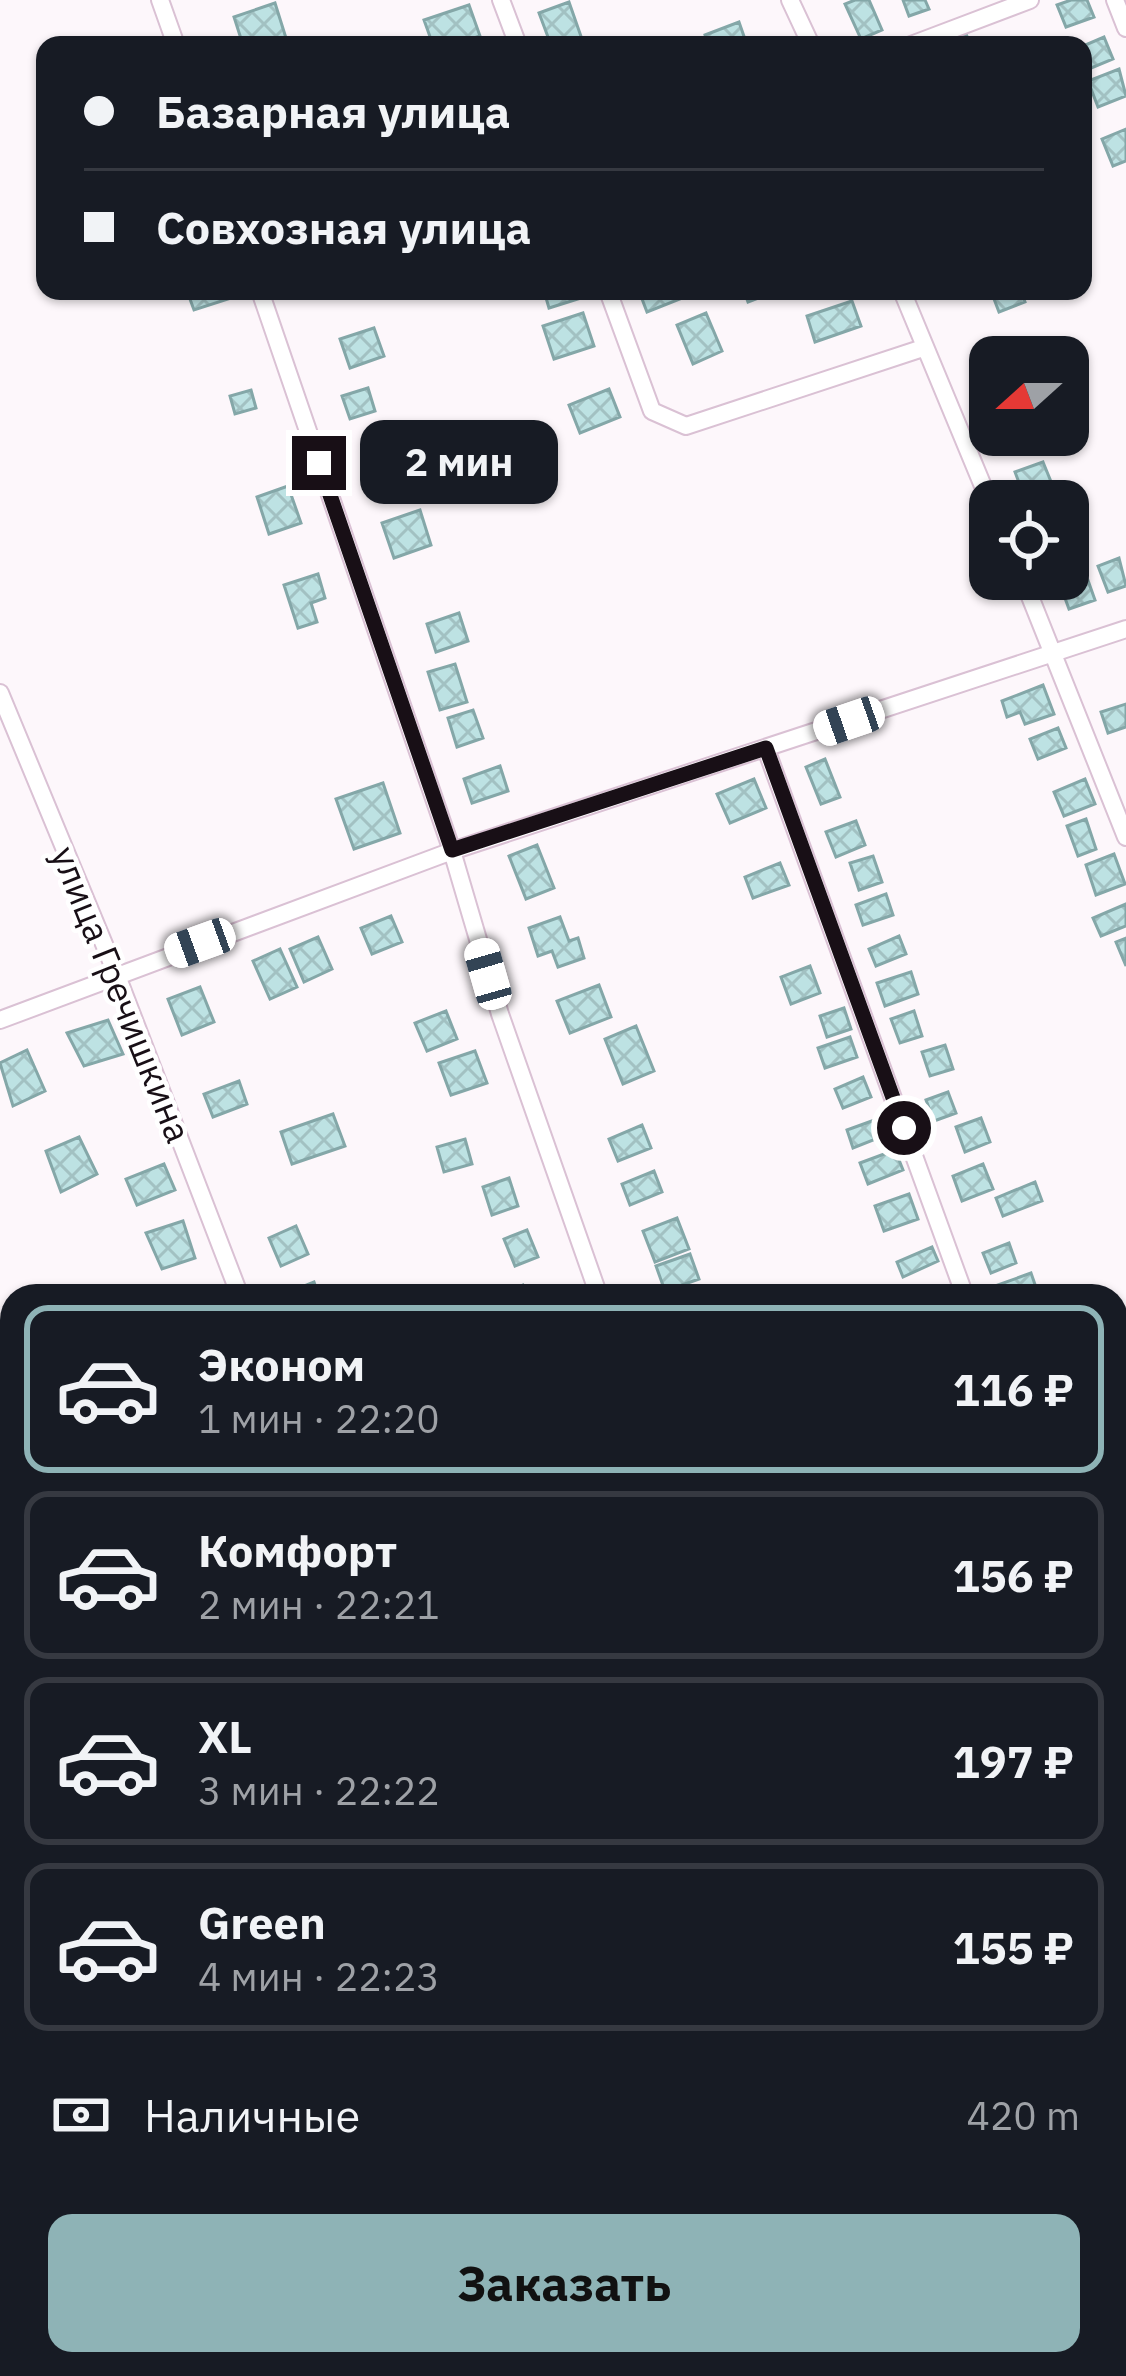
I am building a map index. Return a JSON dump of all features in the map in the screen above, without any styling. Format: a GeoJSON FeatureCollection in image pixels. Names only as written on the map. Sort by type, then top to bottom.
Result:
{"type":"FeatureCollection","features":[{"type":"Feature","properties":{"kind":"street"},"geometry":{"type":"LineString","coordinates":[[160,0],[173,36]]}},
{"type":"Feature","properties":{"kind":"street"},"geometry":{"type":"LineString","coordinates":[[501,0],[515,36]]}},
{"type":"Feature","properties":{"kind":"street"},"geometry":{"type":"LineString","coordinates":[[790,0],[807,36]]}},
{"type":"Feature","properties":{"kind":"street"},"geometry":{"type":"LineString","coordinates":[[935,36],[1030,0]]}},
{"type":"Feature","properties":{"kind":"street"},"geometry":{"type":"LineString","coordinates":[[1114,0],[1126,28]]}},
{"type":"Feature","properties":{"kind":"street"},"geometry":{"type":"LineString","coordinates":[[263,300],[595,1284]]}},
{"type":"Feature","properties":{"kind":"street"},"geometry":{"type":"LineString","coordinates":[[611,300],[652,411],[686,426],[923,348]]}},
{"type":"Feature","properties":{"kind":"street"},"geometry":{"type":"LineString","coordinates":[[905,300],[980,480]]}},
{"type":"Feature","properties":{"kind":"street"},"geometry":{"type":"LineString","coordinates":[[1032,600],[1126,836]]}},
{"type":"Feature","properties":{"kind":"street"},"geometry":{"type":"LineString","coordinates":[[0,1020],[452,850],[1126,629]]}},
{"type":"Feature","properties":{"kind":"street","name":"улица Гречишкина"},"geometry":{"type":"LineString","coordinates":[[0,693],[116,973],[235,1284]]}},
{"type":"Feature","properties":{"kind":"street"},"geometry":{"type":"LineString","coordinates":[[766,748],[960,1284]]}},
{"type":"Feature","properties":{"kind":"building"},"geometry":{"type":"Polygon","coordinates":[[[869,0],[882,30],[860,36],[845,4],[869,0]]]}},
{"type":"Feature","properties":{"kind":"building"},"geometry":{"type":"Polygon","coordinates":[[[903,0],[925,0],[929,9],[909,16],[903,0]]]}},
{"type":"Feature","properties":{"kind":"building"},"geometry":{"type":"Polygon","coordinates":[[[1087,0],[1094,17],[1066,27],[1057,5],[1087,0]]]}},
{"type":"Feature","properties":{"kind":"building"},"geometry":{"type":"Polygon","coordinates":[[[569,2],[581,36],[548,36],[539,13],[569,2]]]}},
{"type":"Feature","properties":{"kind":"building"},"geometry":{"type":"Polygon","coordinates":[[[275,3],[285,36],[240,36],[234,17],[275,3]]]}},
{"type":"Feature","properties":{"kind":"building"},"geometry":{"type":"Polygon","coordinates":[[[469,5],[480,36],[430,36],[424,20],[469,5]]]}},
{"type":"Feature","properties":{"kind":"building"},"geometry":{"type":"Polygon","coordinates":[[[739,22],[744,36],[705,36],[739,22]]]}},
{"type":"Feature","properties":{"kind":"building"},"geometry":{"type":"Polygon","coordinates":[[[1104,37],[1113,59],[1092,68],[1092,42],[1104,37]]]}},
{"type":"Feature","properties":{"kind":"building"},"geometry":{"type":"Polygon","coordinates":[[[1119,69],[1126,96],[1098,107],[1092,79],[1119,69]]]}},
{"type":"Feature","properties":{"kind":"building"},"geometry":{"type":"Polygon","coordinates":[[[1126,129],[1126,161],[1113,166],[1102,139],[1126,129]]]}},
{"type":"Feature","properties":{"kind":"building"},"geometry":{"type":"Polygon","coordinates":[[[190,300],[225,300],[194,310],[190,300]]]}},
{"type":"Feature","properties":{"kind":"building"},"geometry":{"type":"Polygon","coordinates":[[[547,300],[575,300],[549,308],[547,300]]]}},
{"type":"Feature","properties":{"kind":"building"},"geometry":{"type":"Polygon","coordinates":[[[642,300],[677,300],[647,312],[642,300]]]}},
{"type":"Feature","properties":{"kind":"building"},"geometry":{"type":"Polygon","coordinates":[[[994,300],[1024,300],[1025,302],[999,312],[994,300]]]}},
{"type":"Feature","properties":{"kind":"building"},"geometry":{"type":"Polygon","coordinates":[[[852,301],[861,326],[815,342],[807,316],[852,301]]]}},
{"type":"Feature","properties":{"kind":"building"},"geometry":{"type":"Polygon","coordinates":[[[583,313],[594,346],[554,359],[543,326],[583,313]]]}},
{"type":"Feature","properties":{"kind":"building"},"geometry":{"type":"Polygon","coordinates":[[[706,313],[722,351],[693,364],[677,325],[706,313]]]}},
{"type":"Feature","properties":{"kind":"building"},"geometry":{"type":"Polygon","coordinates":[[[374,328],[384,356],[350,368],[340,339],[374,328]]]}},
{"type":"Feature","properties":{"kind":"building"},"geometry":{"type":"Polygon","coordinates":[[[368,388],[375,411],[350,419],[342,396],[368,388]]]}},
{"type":"Feature","properties":{"kind":"building"},"geometry":{"type":"Polygon","coordinates":[[[609,389],[620,417],[580,433],[569,405],[609,389]]]}},
{"type":"Feature","properties":{"kind":"building"},"geometry":{"type":"Polygon","coordinates":[[[251,390],[256,408],[235,414],[230,396],[251,390]]]}},
{"type":"Feature","properties":{"kind":"building"},"geometry":{"type":"Polygon","coordinates":[[[394,430],[406,465],[375,475],[363,441],[394,430]]]}},
{"type":"Feature","properties":{"kind":"building"},"geometry":{"type":"Polygon","coordinates":[[[1043,462],[1050,480],[1018,480],[1015,472],[1043,462]]]}},
{"type":"Feature","properties":{"kind":"building"},"geometry":{"type":"Polygon","coordinates":[[[288,486],[301,523],[269,534],[257,497],[288,486]]]}},
{"type":"Feature","properties":{"kind":"building"},"geometry":{"type":"Polygon","coordinates":[[[420,510],[431,545],[394,558],[382,523],[420,510]]]}},
{"type":"Feature","properties":{"kind":"building"},"geometry":{"type":"Polygon","coordinates":[[[1119,558],[1126,586],[1108,592],[1098,566],[1119,558]]]}},
{"type":"Feature","properties":{"kind":"building"},"geometry":{"type":"Polygon","coordinates":[[[318,574],[325,598],[311,603],[317,622],[298,628],[284,585],[318,574]]]}},
{"type":"Feature","properties":{"kind":"building"},"geometry":{"type":"Polygon","coordinates":[[[1089,583],[1095,600],[1069,609],[1066,600],[1089,600],[1089,583]]]}},
{"type":"Feature","properties":{"kind":"building"},"geometry":{"type":"Polygon","coordinates":[[[459,613],[468,641],[436,652],[427,624],[459,613]]]}},
{"type":"Feature","properties":{"kind":"building"},"geometry":{"type":"Polygon","coordinates":[[[455,664],[467,702],[440,710],[428,672],[455,664]]]}},
{"type":"Feature","properties":{"kind":"building"},"geometry":{"type":"Polygon","coordinates":[[[1043,685],[1054,714],[1025,724],[1020,712],[1007,717],[1002,701],[1043,685]]]}},
{"type":"Feature","properties":{"kind":"building"},"geometry":{"type":"Polygon","coordinates":[[[1126,704],[1126,727],[1108,733],[1101,712],[1126,704]]]}},
{"type":"Feature","properties":{"kind":"building"},"geometry":{"type":"Polygon","coordinates":[[[473,710],[483,738],[457,747],[448,718],[473,710]]]}},
{"type":"Feature","properties":{"kind":"building"},"geometry":{"type":"Polygon","coordinates":[[[1058,728],[1066,748],[1038,759],[1030,739],[1058,728]]]}},
{"type":"Feature","properties":{"kind":"building"},"geometry":{"type":"Polygon","coordinates":[[[825,759],[840,797],[821,804],[806,767],[825,759]]]}},
{"type":"Feature","properties":{"kind":"building"},"geometry":{"type":"Polygon","coordinates":[[[500,766],[508,791],[472,803],[464,779],[500,766]]]}},
{"type":"Feature","properties":{"kind":"building"},"geometry":{"type":"Polygon","coordinates":[[[754,779],[766,808],[730,823],[717,794],[754,779]]]}},
{"type":"Feature","properties":{"kind":"building"},"geometry":{"type":"Polygon","coordinates":[[[1085,779],[1095,804],[1064,816],[1054,792],[1085,779]]]}},
{"type":"Feature","properties":{"kind":"building"},"geometry":{"type":"Polygon","coordinates":[[[383,783],[400,833],[354,849],[336,799],[383,783]]]}},
{"type":"Feature","properties":{"kind":"building"},"geometry":{"type":"Polygon","coordinates":[[[1086,819],[1096,849],[1078,856],[1067,826],[1086,819]]]}},
{"type":"Feature","properties":{"kind":"building"},"geometry":{"type":"Polygon","coordinates":[[[856,821],[865,845],[836,857],[826,832],[856,821]]]}},
{"type":"Feature","properties":{"kind":"building"},"geometry":{"type":"Polygon","coordinates":[[[537,845],[554,888],[526,899],[509,856],[537,845]]]}},
{"type":"Feature","properties":{"kind":"building"},"geometry":{"type":"Polygon","coordinates":[[[1114,854],[1125,884],[1096,895],[1086,865],[1114,854]]]}},
{"type":"Feature","properties":{"kind":"building"},"geometry":{"type":"Polygon","coordinates":[[[873,856],[882,882],[859,890],[850,863],[873,856]]]}},
{"type":"Feature","properties":{"kind":"building"},"geometry":{"type":"Polygon","coordinates":[[[780,863],[789,885],[753,898],[745,877],[780,863]]]}},
{"type":"Feature","properties":{"kind":"building"},"geometry":{"type":"Polygon","coordinates":[[[886,894],[893,915],[863,925],[856,905],[886,894]]]}},
{"type":"Feature","properties":{"kind":"building"},"geometry":{"type":"Polygon","coordinates":[[[1126,904],[1126,926],[1101,936],[1093,918],[1126,904]]]}},
{"type":"Feature","properties":{"kind":"building"},"geometry":{"type":"Polygon","coordinates":[[[391,916],[402,942],[372,954],[361,928],[391,916]]]}},
{"type":"Feature","properties":{"kind":"building"},"geometry":{"type":"Polygon","coordinates":[[[560,917],[569,941],[578,938],[584,958],[558,967],[552,951],[538,956],[529,928],[560,917]]]}},
{"type":"Feature","properties":{"kind":"building"},"geometry":{"type":"Polygon","coordinates":[[[899,936],[906,954],[876,966],[869,949],[899,936]]]}},
{"type":"Feature","properties":{"kind":"building"},"geometry":{"type":"Polygon","coordinates":[[[318,937],[332,969],[304,982],[290,949],[318,937]]]}},
{"type":"Feature","properties":{"kind":"building"},"geometry":{"type":"Polygon","coordinates":[[[1126,938],[1126,966],[1116,942],[1126,938]]]}},
{"type":"Feature","properties":{"kind":"building"},"geometry":{"type":"Polygon","coordinates":[[[280,949],[297,987],[270,999],[253,961],[280,949]]]}},
{"type":"Feature","properties":{"kind":"building"},"geometry":{"type":"Polygon","coordinates":[[[810,966],[820,993],[791,1004],[781,977],[810,966]]]}},
{"type":"Feature","properties":{"kind":"building"},"geometry":{"type":"Polygon","coordinates":[[[911,972],[918,994],[885,1006],[877,983],[911,972]]]}},
{"type":"Feature","properties":{"kind":"building"},"geometry":{"type":"Polygon","coordinates":[[[599,985],[611,1017],[570,1033],[557,1001],[599,985]]]}},
{"type":"Feature","properties":{"kind":"building"},"geometry":{"type":"Polygon","coordinates":[[[200,987],[214,1022],[182,1035],[168,999],[200,987]]]}},
{"type":"Feature","properties":{"kind":"building"},"geometry":{"type":"Polygon","coordinates":[[[844,1008],[851,1029],[827,1037],[820,1016],[844,1008]]]}},
{"type":"Feature","properties":{"kind":"building"},"geometry":{"type":"Polygon","coordinates":[[[446,1011],[457,1039],[427,1051],[415,1023],[446,1011]]]}},
{"type":"Feature","properties":{"kind":"building"},"geometry":{"type":"Polygon","coordinates":[[[914,1011],[922,1036],[900,1043],[891,1019],[914,1011]]]}},
{"type":"Feature","properties":{"kind":"building"},"geometry":{"type":"Polygon","coordinates":[[[108,1020],[123,1054],[84,1066],[67,1033],[108,1020]]]}},
{"type":"Feature","properties":{"kind":"building"},"geometry":{"type":"Polygon","coordinates":[[[636,1026],[654,1071],[623,1084],[605,1039],[636,1026]]]}},
{"type":"Feature","properties":{"kind":"building"},"geometry":{"type":"Polygon","coordinates":[[[850,1037],[857,1057],[825,1068],[818,1048],[850,1037]]]}},
{"type":"Feature","properties":{"kind":"building"},"geometry":{"type":"Polygon","coordinates":[[[945,1045],[953,1069],[930,1076],[922,1052],[945,1045]]]}},
{"type":"Feature","properties":{"kind":"building"},"geometry":{"type":"Polygon","coordinates":[[[27,1050],[45,1091],[13,1106],[0,1063],[27,1050]]]}},
{"type":"Feature","properties":{"kind":"building"},"geometry":{"type":"Polygon","coordinates":[[[475,1051],[487,1083],[451,1095],[439,1063],[475,1051]]]}},
{"type":"Feature","properties":{"kind":"building"},"geometry":{"type":"Polygon","coordinates":[[[863,1077],[871,1097],[843,1108],[835,1089],[863,1077]]]}},
{"type":"Feature","properties":{"kind":"building"},"geometry":{"type":"Polygon","coordinates":[[[239,1081],[247,1104],[213,1117],[204,1094],[239,1081]]]}},
{"type":"Feature","properties":{"kind":"building"},"geometry":{"type":"Polygon","coordinates":[[[948,1092],[956,1113],[934,1121],[926,1100],[948,1092]]]}},
{"type":"Feature","properties":{"kind":"building"},"geometry":{"type":"Polygon","coordinates":[[[333,1114],[345,1146],[292,1164],[281,1132],[333,1114]]]}},
{"type":"Feature","properties":{"kind":"building"},"geometry":{"type":"Polygon","coordinates":[[[880,1118],[886,1135],[853,1148],[847,1130],[880,1118]]]}},
{"type":"Feature","properties":{"kind":"building"},"geometry":{"type":"Polygon","coordinates":[[[981,1118],[990,1142],[965,1152],[956,1127],[981,1118]]]}},
{"type":"Feature","properties":{"kind":"building"},"geometry":{"type":"Polygon","coordinates":[[[642,1125],[651,1148],[618,1161],[609,1139],[642,1125]]]}},
{"type":"Feature","properties":{"kind":"building"},"geometry":{"type":"Polygon","coordinates":[[[79,1137],[97,1174],[61,1192],[46,1151],[79,1137]]]}},
{"type":"Feature","properties":{"kind":"building"},"geometry":{"type":"Polygon","coordinates":[[[465,1139],[472,1164],[444,1172],[437,1147],[465,1139]]]}},
{"type":"Feature","properties":{"kind":"building"},"geometry":{"type":"Polygon","coordinates":[[[895,1150],[903,1170],[868,1184],[860,1163],[895,1150]]]}},
{"type":"Feature","properties":{"kind":"building"},"geometry":{"type":"Polygon","coordinates":[[[164,1164],[175,1190],[137,1205],[126,1179],[164,1164]]]}},
{"type":"Feature","properties":{"kind":"building"},"geometry":{"type":"Polygon","coordinates":[[[983,1164],[993,1189],[962,1201],[953,1176],[983,1164]]]}},
{"type":"Feature","properties":{"kind":"building"},"geometry":{"type":"Polygon","coordinates":[[[654,1171],[662,1192],[630,1205],[622,1184],[654,1171]]]}},
{"type":"Feature","properties":{"kind":"building"},"geometry":{"type":"Polygon","coordinates":[[[509,1178],[518,1206],[492,1215],[483,1187],[509,1178]]]}},
{"type":"Feature","properties":{"kind":"building"},"geometry":{"type":"Polygon","coordinates":[[[1035,1182],[1042,1201],[1003,1216],[996,1198],[1035,1182]]]}},
{"type":"Feature","properties":{"kind":"building"},"geometry":{"type":"Polygon","coordinates":[[[909,1194],[918,1219],[884,1231],[875,1206],[909,1194]]]}},
{"type":"Feature","properties":{"kind":"building"},"geometry":{"type":"Polygon","coordinates":[[[677,1218],[689,1249],[655,1262],[643,1231],[677,1218]]]}},
{"type":"Feature","properties":{"kind":"building"},"geometry":{"type":"Polygon","coordinates":[[[183,1221],[195,1258],[162,1269],[146,1233],[183,1221]]]}},
{"type":"Feature","properties":{"kind":"building"},"geometry":{"type":"Polygon","coordinates":[[[296,1226],[308,1254],[281,1266],[269,1238],[296,1226]]]}},
{"type":"Feature","properties":{"kind":"building"},"geometry":{"type":"Polygon","coordinates":[[[527,1230],[538,1257],[515,1266],[504,1239],[527,1230]]]}},
{"type":"Feature","properties":{"kind":"building"},"geometry":{"type":"Polygon","coordinates":[[[1009,1243],[1016,1263],[991,1273],[983,1253],[1009,1243]]]}},
{"type":"Feature","properties":{"kind":"building"},"geometry":{"type":"Polygon","coordinates":[[[932,1247],[938,1261],[903,1277],[897,1262],[932,1247]]]}},
{"type":"Feature","properties":{"kind":"building"},"geometry":{"type":"Polygon","coordinates":[[[690,1254],[699,1279],[662,1284],[656,1266],[690,1254]]]}},
{"type":"Feature","properties":{"kind":"building"},"geometry":{"type":"Polygon","coordinates":[[[1031,1273],[1035,1284],[1001,1284],[1031,1273]]]}},
{"type":"Feature","properties":{"kind":"route"},"geometry":{"type":"LineString","coordinates":[[319,463],[452,850],[766,748],[904,1128]]}}]}
